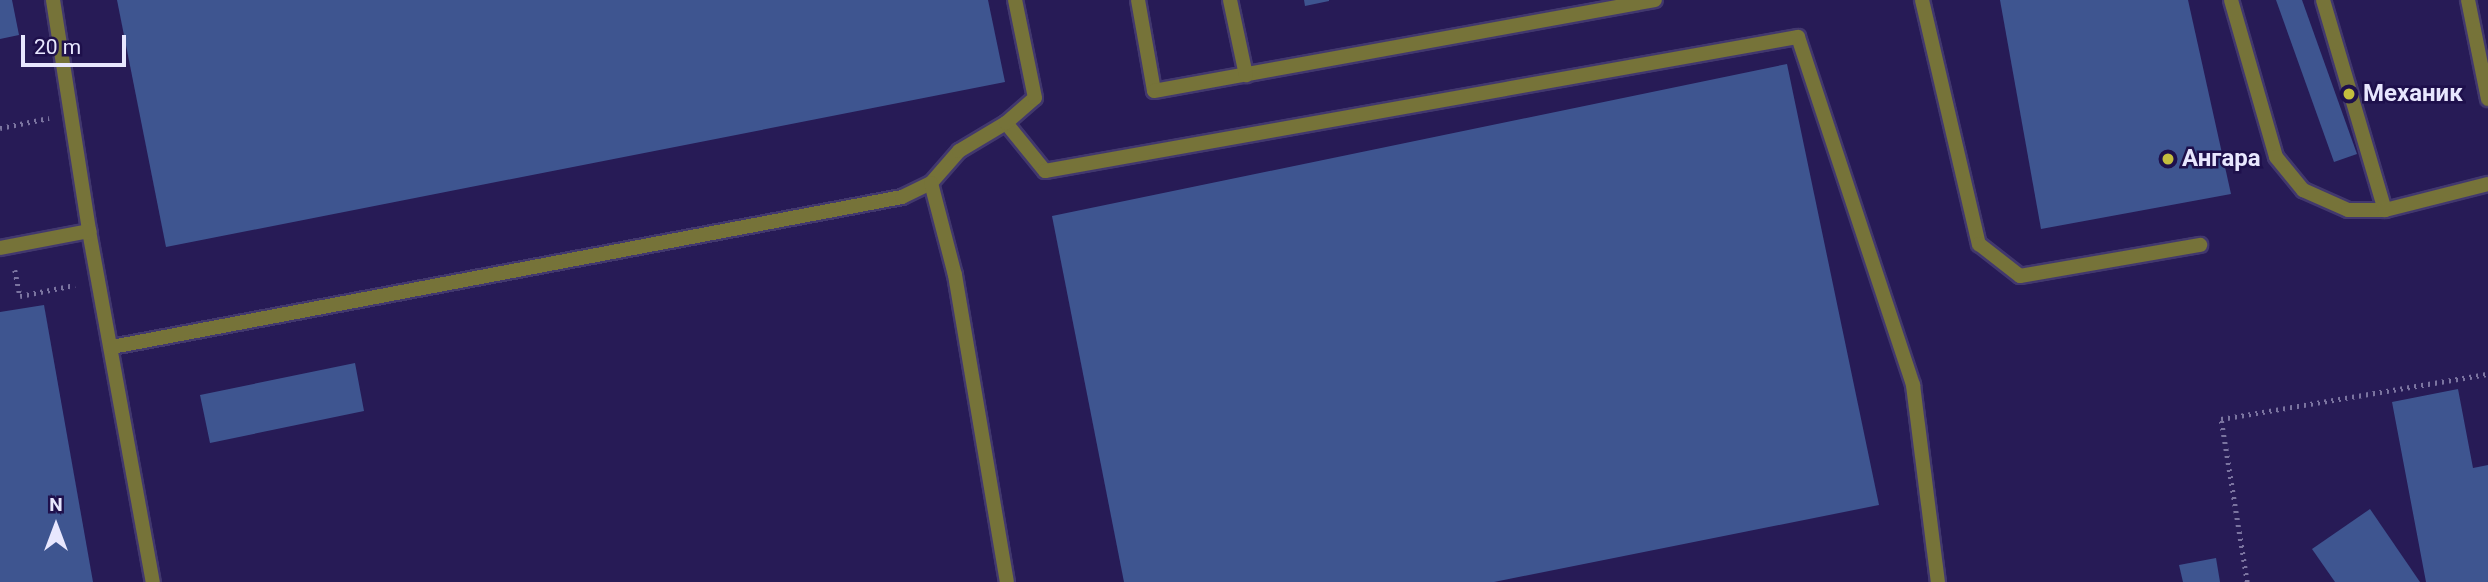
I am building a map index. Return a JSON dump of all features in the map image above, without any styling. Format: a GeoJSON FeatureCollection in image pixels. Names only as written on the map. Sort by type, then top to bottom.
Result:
{"type":"FeatureCollection","features":[{"type":"Feature","properties":{"kind":"lane"},"geometry":{"type":"LineString","coordinates":[[53,0],[89,231],[153,582]]}},
{"type":"Feature","properties":{"kind":"lane"},"geometry":{"type":"LineString","coordinates":[[112,347],[902,197],[931,183],[959,151],[1006,123],[1035,98],[1015,0]]}},
{"type":"Feature","properties":{"kind":"lane"},"geometry":{"type":"LineString","coordinates":[[1138,0],[1154,91],[1655,0]]}},
{"type":"Feature","properties":{"kind":"lane"},"geometry":{"type":"LineString","coordinates":[[1230,0],[1246,75]]}},
{"type":"Feature","properties":{"kind":"lane"},"geometry":{"type":"LineString","coordinates":[[1922,0],[1979,244],[2020,276],[2200,245]]}},
{"type":"Feature","properties":{"kind":"lane"},"geometry":{"type":"LineString","coordinates":[[2231,0],[2276,157],[2303,190],[2348,210],[2385,211],[2488,184]]}},
{"type":"Feature","properties":{"kind":"lane"},"geometry":{"type":"LineString","coordinates":[[2323,0],[2385,211]]}},
{"type":"Feature","properties":{"kind":"lane"},"geometry":{"type":"LineString","coordinates":[[2468,0],[2488,99]]}},
{"type":"Feature","properties":{"kind":"lane"},"geometry":{"type":"LineString","coordinates":[[1006,123],[1045,171],[1798,37],[1913,385],[1938,582]]}},
{"type":"Feature","properties":{"kind":"lane"},"geometry":{"type":"LineString","coordinates":[[931,183],[955,275],[1007,582]]}},
{"type":"Feature","properties":{"kind":"lane"},"geometry":{"type":"LineString","coordinates":[[0,248],[89,231]]}},
{"type":"Feature","properties":{"kind":"path"},"geometry":{"type":"LineString","coordinates":[[0,128],[71,113]]}},
{"type":"Feature","properties":{"kind":"path"},"geometry":{"type":"LineString","coordinates":[[2247,582],[2221,419],[2488,373]]}},
{"type":"Feature","properties":{"kind":"building"},"geometry":{"type":"Polygon","coordinates":[[[0,0],[12,0],[19,35],[0,39],[0,0]]]}},
{"type":"Feature","properties":{"kind":"building"},"geometry":{"type":"Polygon","coordinates":[[[117,0],[988,0],[1005,82],[166,247],[117,0]]]}},
{"type":"Feature","properties":{"kind":"building"},"geometry":{"type":"Polygon","coordinates":[[[1304,0],[1329,0],[1329,1],[1305,6],[1304,0]]]}},
{"type":"Feature","properties":{"kind":"building"},"geometry":{"type":"Polygon","coordinates":[[[2000,0],[2188,0],[2231,194],[2041,229],[2000,0]]]}},
{"type":"Feature","properties":{"kind":"building"},"geometry":{"type":"Polygon","coordinates":[[[2276,0],[2302,0],[2357,154],[2334,162],[2276,0]]]}},
{"type":"Feature","properties":{"kind":"building"},"geometry":{"type":"Polygon","coordinates":[[[1787,64],[1879,505],[1494,582],[1124,582],[1052,216],[1787,64]]]}},
{"type":"Feature","properties":{"kind":"building"},"geometry":{"type":"Polygon","coordinates":[[[44,305],[93,582],[0,582],[0,312],[44,305]]]}},
{"type":"Feature","properties":{"kind":"building"},"geometry":{"type":"Polygon","coordinates":[[[355,363],[364,411],[210,443],[200,395],[355,363]]]}},
{"type":"Feature","properties":{"kind":"building"},"geometry":{"type":"Polygon","coordinates":[[[2458,389],[2473,468],[2488,465],[2488,582],[2426,582],[2392,402],[2458,389]]]}},
{"type":"Feature","properties":{"kind":"building"},"geometry":{"type":"Polygon","coordinates":[[[2370,509],[2420,582],[2335,582],[2312,549],[2370,509]]]}},
{"type":"Feature","properties":{"kind":"building"},"geometry":{"type":"Polygon","coordinates":[[[2216,558],[2220,582],[2183,582],[2179,565],[2216,558]]]}},
{"type":"Feature","properties":{"kind":"place","name":"Механик"},"geometry":{"type":"Point","coordinates":[2349,94]}},
{"type":"Feature","properties":{"kind":"place","name":"Ангара"},"geometry":{"type":"Point","coordinates":[2168,159]}}]}
